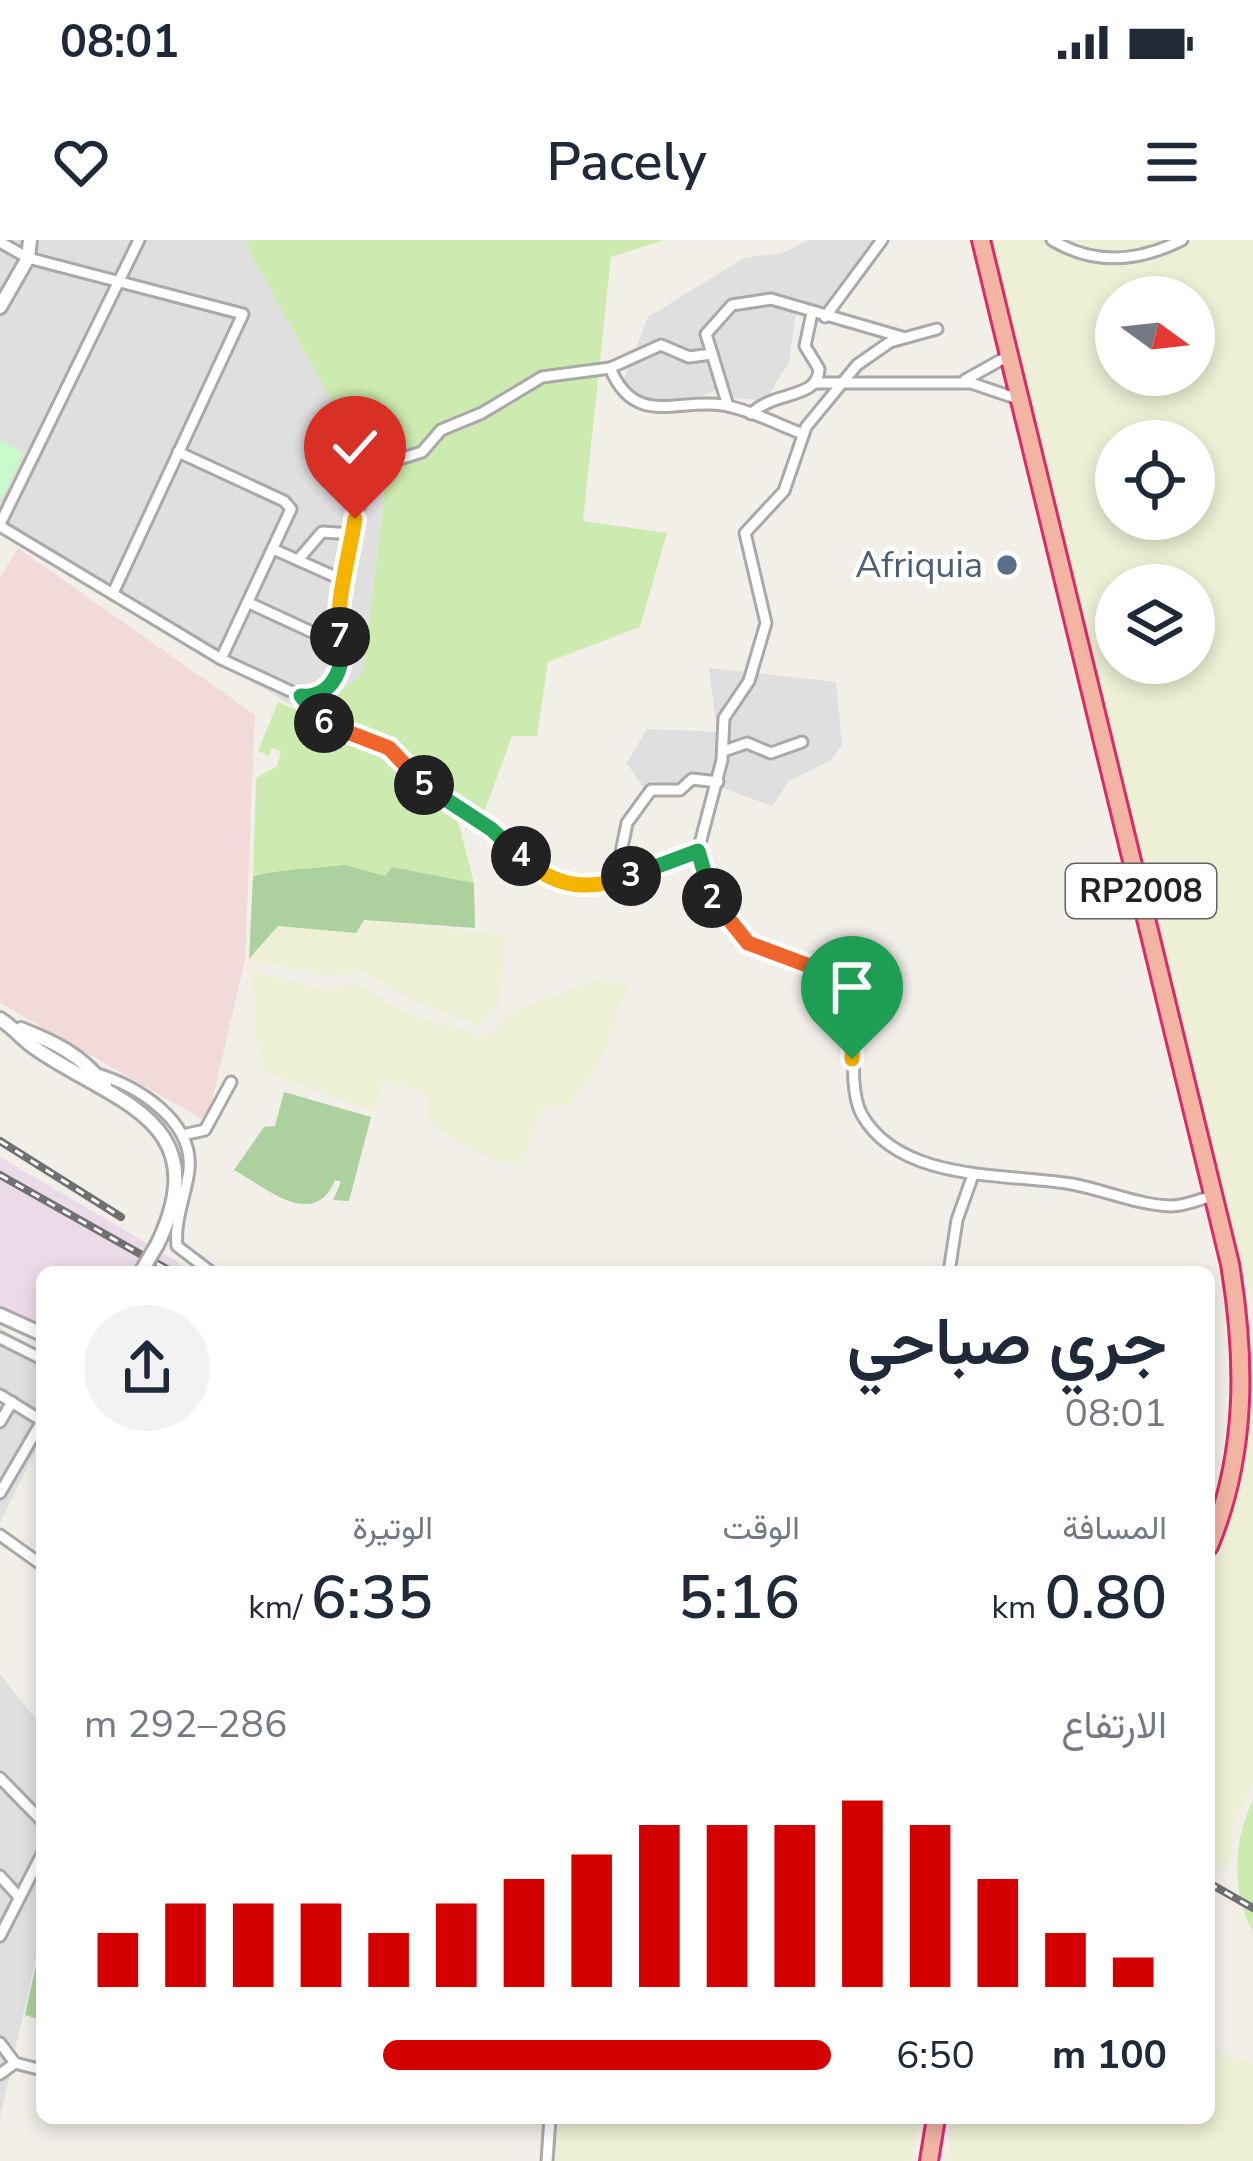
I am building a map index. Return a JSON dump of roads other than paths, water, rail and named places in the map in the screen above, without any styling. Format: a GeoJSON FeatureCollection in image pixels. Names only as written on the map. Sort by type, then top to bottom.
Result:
{"type":"FeatureCollection","features":[{"type":"Feature","properties":{"kind":"highway","name":"RP2008"},"geometry":{"type":"LineString","coordinates":[[981,240],[1215,1196],[1237,1306],[1243,1371],[1234,1462],[1215,1526]]}},
{"type":"Feature","properties":{"kind":"highway"},"geometry":{"type":"LineString","coordinates":[[929,2161],[935,2124]]}},
{"type":"Feature","properties":{"kind":"street"},"geometry":{"type":"LineString","coordinates":[[0,307],[28,258],[30,240]]}},
{"type":"Feature","properties":{"kind":"street"},"geometry":{"type":"LineString","coordinates":[[139,240],[0,525],[221,659],[301,696],[332,729],[389,748],[430,790],[491,829],[549,880],[589,886],[615,882],[698,851]]}},
{"type":"Feature","properties":{"kind":"street"},"geometry":{"type":"LineString","coordinates":[[825,317],[882,240]]}},
{"type":"Feature","properties":{"kind":"street"},"geometry":{"type":"LineString","coordinates":[[1052,240],[1083,255],[1126,259],[1182,240]]}},
{"type":"Feature","properties":{"kind":"street"},"geometry":{"type":"LineString","coordinates":[[0,242],[28,258],[243,314],[113,593]]}},
{"type":"Feature","properties":{"kind":"street"},"geometry":{"type":"LineString","coordinates":[[728,406],[708,328],[732,305],[771,299],[902,338]]}},
{"type":"Feature","properties":{"kind":"street"},"geometry":{"type":"LineString","coordinates":[[751,414],[771,398],[808,392],[817,383],[819,369],[805,346],[812,313]]}},
{"type":"Feature","properties":{"kind":"street"},"geometry":{"type":"LineString","coordinates":[[937,329],[902,338],[867,356],[838,386],[803,434],[789,483],[745,533],[766,623],[748,681],[724,718],[724,752],[698,851],[707,889],[740,937],[822,971],[854,998],[851,1084],[864,1118],[877,1133],[915,1156],[973,1175],[1040,1179],[1171,1206],[1215,1196]]}},
{"type":"Feature","properties":{"kind":"street"},"geometry":{"type":"LineString","coordinates":[[301,696],[324,691],[344,662],[338,605],[366,487],[383,464],[422,452],[440,430],[482,413],[542,377],[610,368],[661,345],[689,357],[712,353]]}},
{"type":"Feature","properties":{"kind":"street"},"geometry":{"type":"LineString","coordinates":[[961,382],[1010,355]]}},
{"type":"Feature","properties":{"kind":"street"},"geometry":{"type":"LineString","coordinates":[[610,368],[622,391],[654,407],[728,406],[803,434]]}},
{"type":"Feature","properties":{"kind":"street"},"geometry":{"type":"LineString","coordinates":[[817,383],[961,382],[992,387],[1022,401]]}},
{"type":"Feature","properties":{"kind":"street"},"geometry":{"type":"LineString","coordinates":[[178,452],[289,504],[221,659]]}},
{"type":"Feature","properties":{"kind":"street"},"geometry":{"type":"LineString","coordinates":[[298,560],[322,532],[353,533]]}},
{"type":"Feature","properties":{"kind":"street"},"geometry":{"type":"LineString","coordinates":[[273,549],[347,582]]}},
{"type":"Feature","properties":{"kind":"street"},"geometry":{"type":"LineString","coordinates":[[249,604],[342,646]]}},
{"type":"Feature","properties":{"kind":"street"},"geometry":{"type":"LineString","coordinates":[[724,752],[747,743],[770,753],[802,742]]}},
{"type":"Feature","properties":{"kind":"street"},"geometry":{"type":"LineString","coordinates":[[615,882],[627,824],[651,790],[676,790],[692,779],[718,782]]}},
{"type":"Feature","properties":{"kind":"street"},"geometry":{"type":"LineString","coordinates":[[4,1022],[94,1073],[107,1089]]}},
{"type":"Feature","properties":{"kind":"street"},"geometry":{"type":"LineString","coordinates":[[38,1040],[154,1120],[171,1148],[170,1208],[145,1266]]}},
{"type":"Feature","properties":{"kind":"street"},"geometry":{"type":"LineString","coordinates":[[68,1065],[122,1083],[168,1114],[183,1135],[189,1164],[176,1246],[203,1266]]}},
{"type":"Feature","properties":{"kind":"street"},"geometry":{"type":"LineString","coordinates":[[183,1135],[206,1130],[231,1082]]}},
{"type":"Feature","properties":{"kind":"street"},"geometry":{"type":"LineString","coordinates":[[950,1266],[957,1220],[973,1175]]}},
{"type":"Feature","properties":{"kind":"street"},"geometry":{"type":"LineString","coordinates":[[0,1315],[36,1331]]}},
{"type":"Feature","properties":{"kind":"street"},"geometry":{"type":"LineString","coordinates":[[1,1338],[36,1356]]}},
{"type":"Feature","properties":{"kind":"street"},"geometry":{"type":"LineString","coordinates":[[0,1395],[36,1417]]}},
{"type":"Feature","properties":{"kind":"street"},"geometry":{"type":"LineString","coordinates":[[0,1422],[12,1402]]}},
{"type":"Feature","properties":{"kind":"street"},"geometry":{"type":"LineString","coordinates":[[0,1493],[36,1431]]}},
{"type":"Feature","properties":{"kind":"street"},"geometry":{"type":"LineString","coordinates":[[0,1535],[36,1560]]}},
{"type":"Feature","properties":{"kind":"street"},"geometry":{"type":"LineString","coordinates":[[0,1778],[36,1815]]}},
{"type":"Feature","properties":{"kind":"street"},"geometry":{"type":"LineString","coordinates":[[0,1936],[36,1865]]}},
{"type":"Feature","properties":{"kind":"street"},"geometry":{"type":"LineString","coordinates":[[0,1876],[19,1897]]}},
{"type":"Feature","properties":{"kind":"street"},"geometry":{"type":"LineString","coordinates":[[0,2042],[15,2063],[36,2068]]}},
{"type":"Feature","properties":{"kind":"street"},"geometry":{"type":"LineString","coordinates":[[0,2074],[15,2063]]}},
{"type":"Feature","properties":{"kind":"street"},"geometry":{"type":"LineString","coordinates":[[547,2161],[550,2124]]}},
{"type":"Feature","properties":{"kind":"railway"},"geometry":{"type":"LineString","coordinates":[[0,1141],[121,1217]]}},
{"type":"Feature","properties":{"kind":"railway"},"geometry":{"type":"LineString","coordinates":[[0,1175],[161,1266]]}},
{"type":"Feature","properties":{"kind":"railway"},"geometry":{"type":"LineString","coordinates":[[1215,1886],[1253,1908]]}},
{"type":"Feature","properties":{"kind":"place","name":"Afriquia"},"geometry":{"type":"Point","coordinates":[1007,565]}}]}
